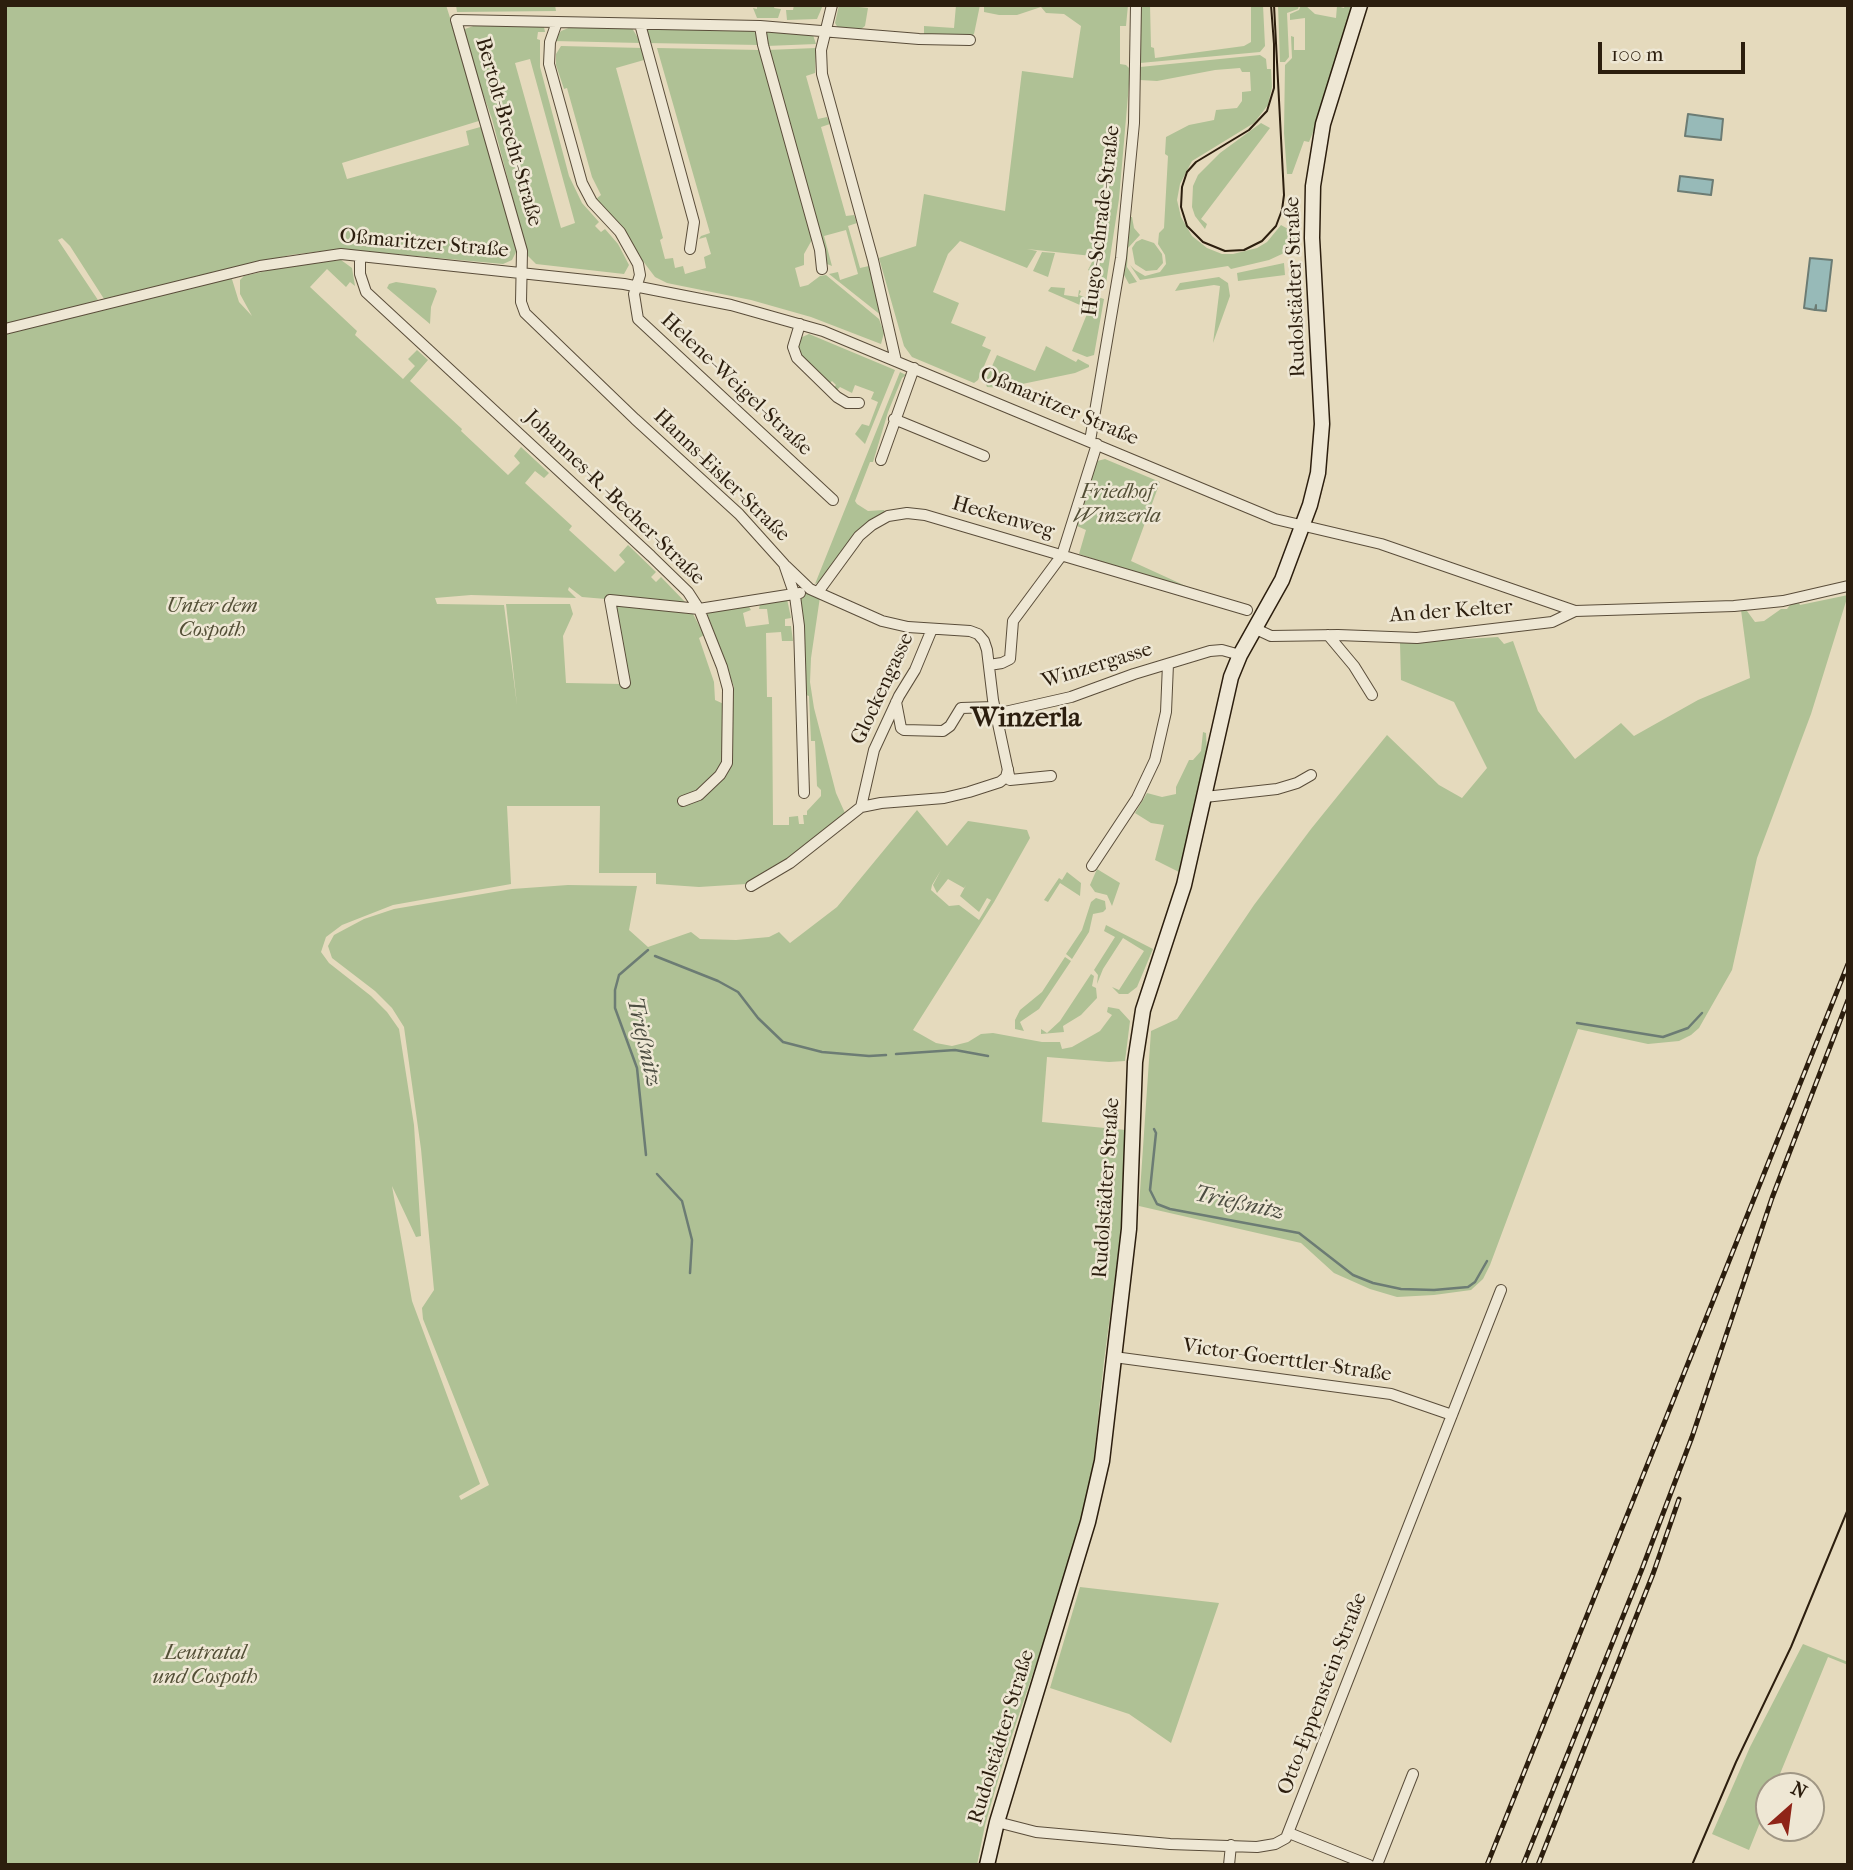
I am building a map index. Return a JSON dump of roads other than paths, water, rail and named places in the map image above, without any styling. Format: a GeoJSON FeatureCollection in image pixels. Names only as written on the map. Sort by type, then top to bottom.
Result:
{"type":"FeatureCollection","features":[{"type":"Feature","properties":{"kind":"street"},"geometry":{"type":"LineString","coordinates":[[832,5],[821,50],[825,90],[873,260],[896,361]]}},
{"type":"Feature","properties":{"kind":"street","name":"Hugo-Schrade-Straße"},"geometry":{"type":"LineString","coordinates":[[989,664],[1010,659],[1013,622],[1062,555],[1094,442],[1121,258],[1134,123],[1136,5]]}},
{"type":"Feature","properties":{"kind":"street","name":"Rudolstädter Straße"},"geometry":{"type":"LineString","coordinates":[[987,1865],[997,1822],[1088,1522],[1102,1461],[1129,1229],[1138,1032],[1184,885],[1231,677],[1240,655],[1282,580],[1303,525],[1318,473],[1322,405],[1311,238],[1312,186],[1323,124],[1360,5]]}},
{"type":"Feature","properties":{"kind":"street","name":"Bertolt-Brecht-Straße"},"geometry":{"type":"LineString","coordinates":[[522,272],[522,251],[457,20],[760,26],[919,39],[970,40]]}},
{"type":"Feature","properties":{"kind":"street"},"geometry":{"type":"LineString","coordinates":[[558,22],[550,43],[549,64],[582,183],[592,202],[620,232],[638,264],[640,275],[637,286]]}},
{"type":"Feature","properties":{"kind":"street"},"geometry":{"type":"LineString","coordinates":[[640,24],[694,222],[690,249]]}},
{"type":"Feature","properties":{"kind":"street"},"geometry":{"type":"LineString","coordinates":[[760,26],[820,250],[822,269]]}},
{"type":"Feature","properties":{"kind":"street","name":"Oßmaritzer Straße"},"geometry":{"type":"LineString","coordinates":[[5,329],[287,261],[341,254],[637,286],[731,305],[800,324],[914,368],[1275,519],[1362,538],[1422,556],[1575,611]]}},
{"type":"Feature","properties":{"kind":"street","name":"Johannes-R.-Becher-Straße"},"geometry":{"type":"LineString","coordinates":[[360,256],[360,274],[366,292],[651,556],[688,592],[699,609],[728,689],[727,764],[720,775],[699,795],[683,801]]}},
{"type":"Feature","properties":{"kind":"street","name":"Hanns-Eisler-Straße"},"geometry":{"type":"LineString","coordinates":[[522,272],[522,302],[525,313],[739,514],[784,564],[795,596],[799,626],[804,793]]}},
{"type":"Feature","properties":{"kind":"street","name":"Helene-Weigel-Straße"},"geometry":{"type":"LineString","coordinates":[[637,286],[635,308],[642,323],[833,500]]}},
{"type":"Feature","properties":{"kind":"street"},"geometry":{"type":"LineString","coordinates":[[800,324],[793,347],[797,358],[836,397],[847,403],[859,403]]}},
{"type":"Feature","properties":{"kind":"street"},"geometry":{"type":"LineString","coordinates":[[881,460],[914,368]]}},
{"type":"Feature","properties":{"kind":"street"},"geometry":{"type":"LineString","coordinates":[[894,419],[984,456]]}},
{"type":"Feature","properties":{"kind":"street","name":"Heckenweg"},"geometry":{"type":"LineString","coordinates":[[814,590],[859,536],[872,525],[899,513],[925,515],[1247,610]]}},
{"type":"Feature","properties":{"kind":"street"},"geometry":{"type":"LineString","coordinates":[[784,564],[814,590],[883,621],[908,627],[976,633],[984,641],[1010,780],[1051,776]]}},
{"type":"Feature","properties":{"kind":"street"},"geometry":{"type":"LineString","coordinates":[[1575,611],[1734,606],[1848,586]]}},
{"type":"Feature","properties":{"kind":"street"},"geometry":{"type":"LineString","coordinates":[[625,683],[610,600],[699,609],[795,596],[814,590]]}},
{"type":"Feature","properties":{"kind":"street","name":"An der Kelter"},"geometry":{"type":"LineString","coordinates":[[1256,629],[1271,636],[1417,638],[1461,635],[1552,622],[1575,611]]}},
{"type":"Feature","properties":{"kind":"street","name":"Glockengasse"},"geometry":{"type":"LineString","coordinates":[[862,807],[873,755],[932,629]]}},
{"type":"Feature","properties":{"kind":"street"},"geometry":{"type":"LineString","coordinates":[[1328,635],[1354,666],[1372,695]]}},
{"type":"Feature","properties":{"kind":"street","name":"Winzergasse"},"geometry":{"type":"LineString","coordinates":[[896,702],[901,728],[904,730],[943,730],[950,726],[959,709],[995,710],[1071,697],[1168,664],[1222,650],[1240,655]]}},
{"type":"Feature","properties":{"kind":"street","name":"Winzergasse"},"geometry":{"type":"LineString","coordinates":[[1092,866],[1137,797],[1155,760],[1166,712],[1168,664]]}},
{"type":"Feature","properties":{"kind":"street"},"geometry":{"type":"LineString","coordinates":[[751,886],[790,863],[862,807],[968,793],[1003,780],[1008,769]]}},
{"type":"Feature","properties":{"kind":"street"},"geometry":{"type":"LineString","coordinates":[[1205,796],[1278,789],[1311,775]]}},
{"type":"Feature","properties":{"kind":"street","name":"Otto-Eppenstein-Straße"},"geometry":{"type":"LineString","coordinates":[[1289,1833],[1501,1290]]}},
{"type":"Feature","properties":{"kind":"street","name":"Victor-Goerttler-Straße"},"geometry":{"type":"LineString","coordinates":[[1114,1357],[1391,1394],[1452,1415]]}},
{"type":"Feature","properties":{"kind":"street"},"geometry":{"type":"LineString","coordinates":[[1377,1865],[1413,1774]]}},
{"type":"Feature","properties":{"kind":"street"},"geometry":{"type":"LineString","coordinates":[[997,1822],[1036,1832],[1170,1844],[1257,1847],[1275,1844],[1289,1833],[1369,1865]]}},
{"type":"Feature","properties":{"kind":"street"},"geometry":{"type":"LineString","coordinates":[[1229,1865],[1231,1845]]}},
{"type":"Feature","properties":{"kind":"water"},"geometry":{"type":"Polygon","coordinates":[[[1688,114],[1723,119],[1721,140],[1685,136],[1688,114]]]}},
{"type":"Feature","properties":{"kind":"water"},"geometry":{"type":"Polygon","coordinates":[[[1680,176],[1713,180],[1711,195],[1678,191],[1680,176]]]}},
{"type":"Feature","properties":{"kind":"water"},"geometry":{"type":"Polygon","coordinates":[[[1810,258],[1832,260],[1826,311],[1816,310],[1816,305],[1815,310],[1804,308],[1810,258]]]}},
{"type":"Feature","properties":{"kind":"waterway","name":"Trießnitz"},"geometry":{"type":"LineString","coordinates":[[646,1155],[637,1068],[615,1008],[615,990],[619,975],[648,950]]}},
{"type":"Feature","properties":{"kind":"waterway","name":"Trießnitz"},"geometry":{"type":"LineString","coordinates":[[655,956],[718,981],[738,992],[758,1018],[783,1042],[822,1052],[886,1055]]}},
{"type":"Feature","properties":{"kind":"waterway","name":"Trießnitz"},"geometry":{"type":"LineString","coordinates":[[1577,1023],[1663,1037],[1688,1028],[1702,1013]]}},
{"type":"Feature","properties":{"kind":"waterway","name":"Trießnitz"},"geometry":{"type":"LineString","coordinates":[[896,1054],[955,1050],[988,1056]]}},
{"type":"Feature","properties":{"kind":"waterway","name":"Trießnitz"},"geometry":{"type":"LineString","coordinates":[[1154,1129],[1156,1133],[1150,1190],[1157,1204],[1170,1209],[1299,1233],[1353,1275],[1401,1289],[1468,1287],[1475,1282],[1487,1261]]}},
{"type":"Feature","properties":{"kind":"waterway","name":"Trießnitz"},"geometry":{"type":"LineString","coordinates":[[657,1174],[682,1201],[692,1240],[690,1273]]}},
{"type":"Feature","properties":{"kind":"tram line"},"geometry":{"type":"LineString","coordinates":[[1271,5],[1274,88],[1267,111],[1249,130],[1196,162],[1187,172],[1182,187],[1181,207],[1187,226],[1203,242],[1225,251],[1244,250],[1262,241],[1276,226],[1282,210],[1284,195],[1274,5]]}},
{"type":"Feature","properties":{"kind":"tram line"},"geometry":{"type":"LineString","coordinates":[[1692,1865],[1736,1762],[1791,1647],[1848,1509]]}},
{"type":"Feature","properties":{"kind":"railway"},"geometry":{"type":"LineString","coordinates":[[1487,1865],[1848,964]]}},
{"type":"Feature","properties":{"kind":"railway"},"geometry":{"type":"LineString","coordinates":[[1523,1865],[1692,1437],[1772,1198],[1848,1000]]}},
{"type":"Feature","properties":{"kind":"railway"},"geometry":{"type":"LineString","coordinates":[[1538,1865],[1653,1574],[1679,1499]]}},
{"type":"Feature","properties":{"kind":"district","name":"Winzerla"},"geometry":{"type":"Point","coordinates":[1026,719]}},
{"type":"Feature","properties":{"kind":"park label","name":"Friedhof Winzerla"},"geometry":{"type":"Point","coordinates":[1117,505]}},
{"type":"Feature","properties":{"kind":"park label","name":"Unter dem Cospoth"},"geometry":{"type":"Point","coordinates":[212,619]}},
{"type":"Feature","properties":{"kind":"park label","name":"Leutratal und Cospoth"},"geometry":{"type":"Point","coordinates":[205,1666]}}]}
